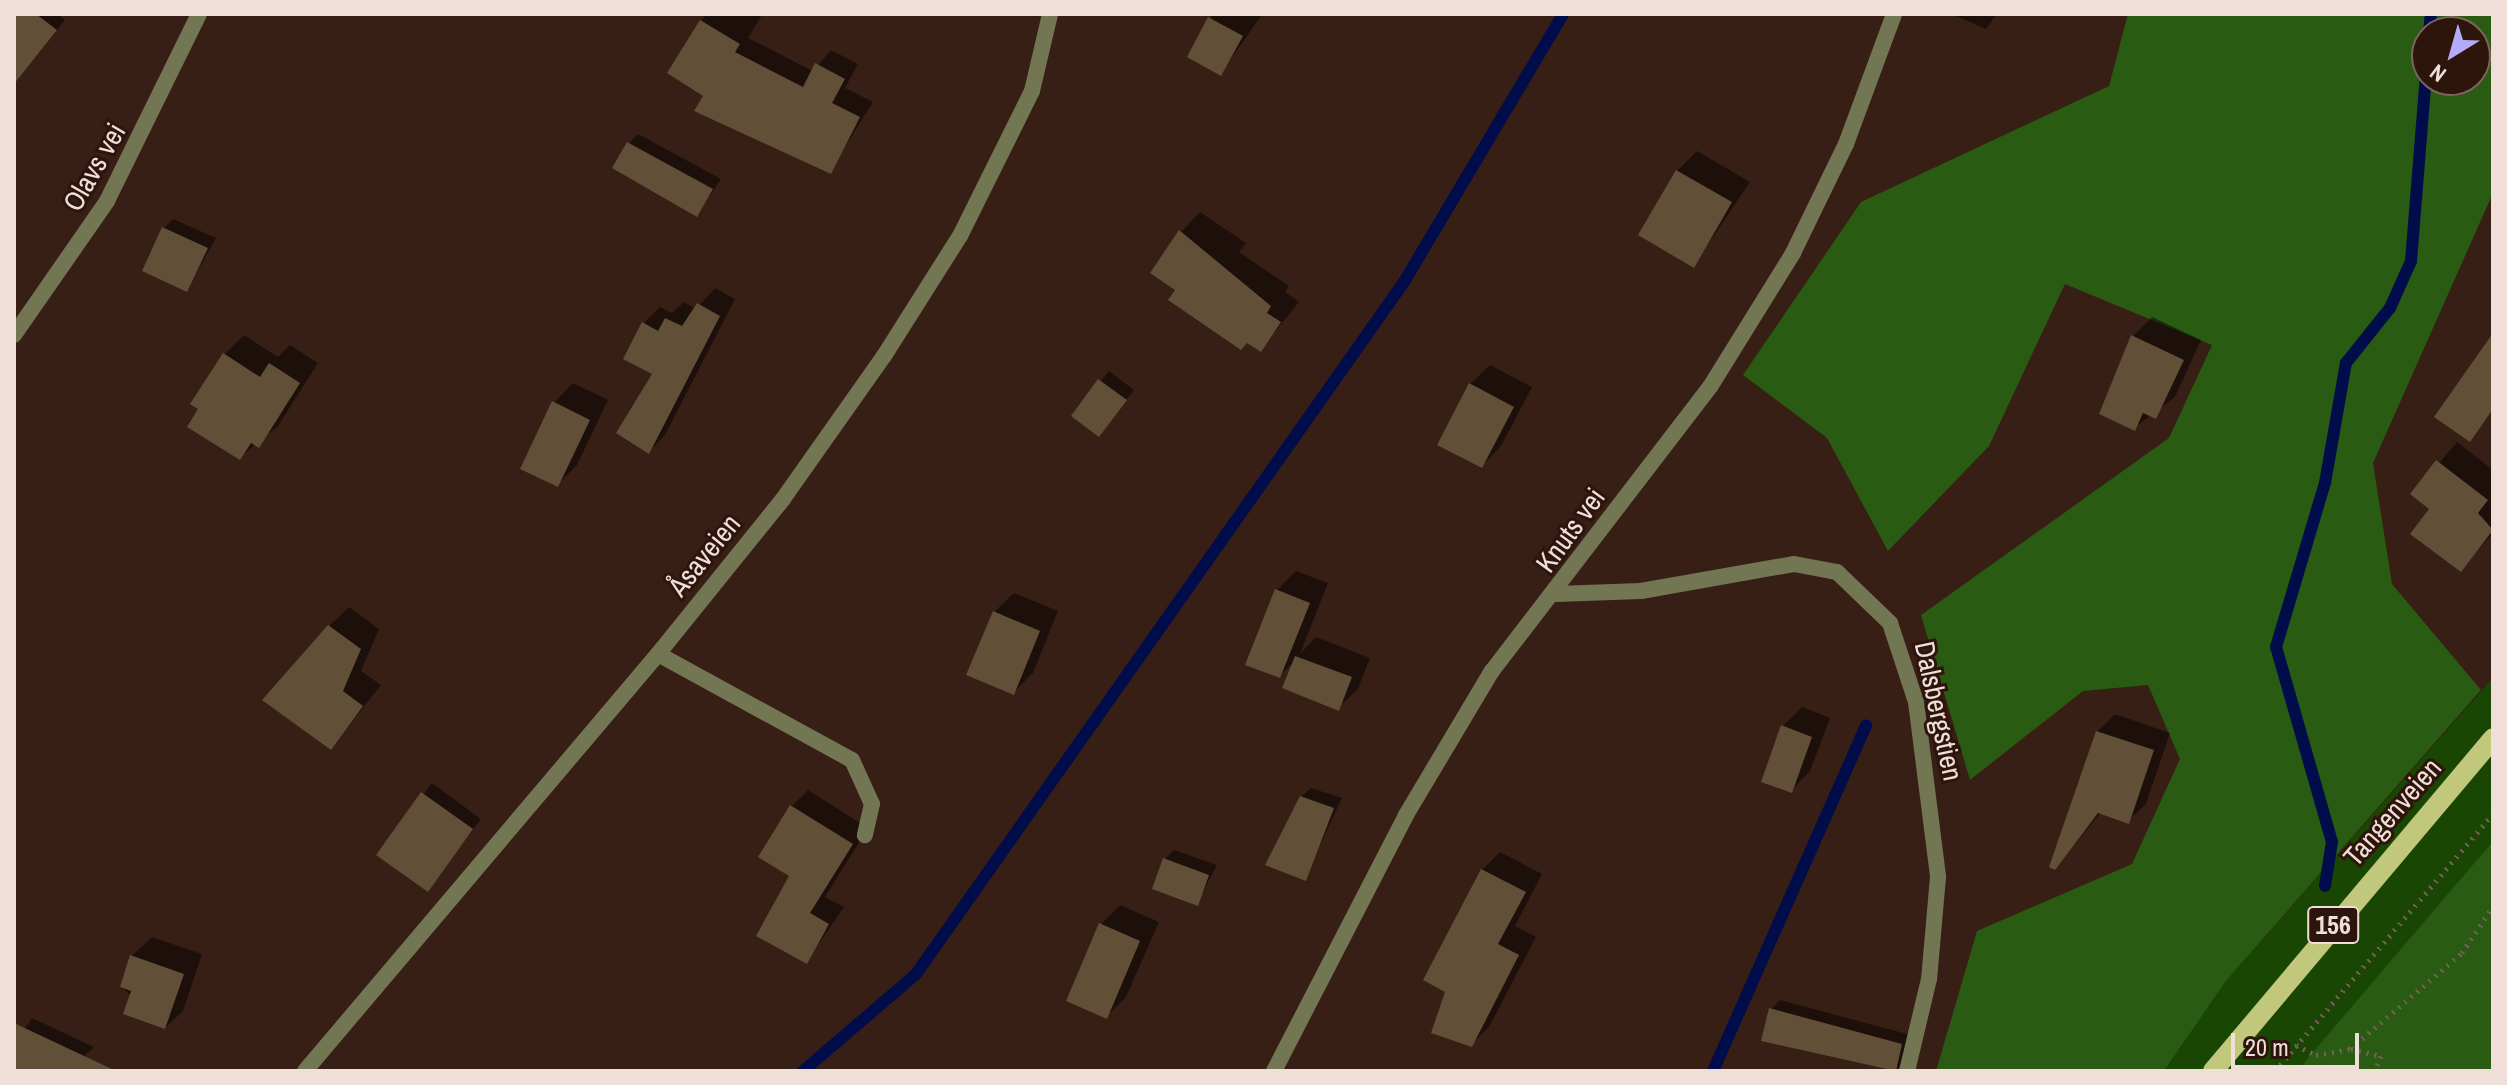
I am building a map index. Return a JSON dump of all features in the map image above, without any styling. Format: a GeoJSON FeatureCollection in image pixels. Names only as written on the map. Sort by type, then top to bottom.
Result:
{"type":"FeatureCollection","features":[{"type":"Feature","properties":{"kind":"main road","name":"Tangenveien"},"geometry":{"type":"LineString","coordinates":[[2213,1071],[2493,738]]}},
{"type":"Feature","properties":{"kind":"street","name":"Olavs vei"},"geometry":{"type":"LineString","coordinates":[[14,335],[107,201],[199,14]]}},
{"type":"Feature","properties":{"kind":"street","name":"Åsaveien"},"geometry":{"type":"LineString","coordinates":[[305,1071],[658,654],[783,499],[960,236],[1032,91],[1050,14]]}},
{"type":"Feature","properties":{"kind":"street","name":"Knuts vei"},"geometry":{"type":"LineString","coordinates":[[1274,1071],[1422,789],[1492,671],[1556,594],[1710,387],[1793,253],[1846,144],[1894,14]]}},
{"type":"Feature","properties":{"kind":"street","name":"Dalsbergstien"},"geometry":{"type":"LineString","coordinates":[[1556,594],[1641,591],[1794,564],[1837,572],[1890,623],[1918,715],[1938,877],[1929,979],[1907,1071]]}},
{"type":"Feature","properties":{"kind":"street"},"geometry":{"type":"LineString","coordinates":[[658,654],[852,760],[872,804],[865,835]]}},
{"type":"Feature","properties":{"kind":"path"},"geometry":{"type":"LineString","coordinates":[[2275,1071],[2493,814]]}},
{"type":"Feature","properties":{"kind":"path"},"geometry":{"type":"LineString","coordinates":[[2350,1049],[2462,953],[2493,906]]}},
{"type":"Feature","properties":{"kind":"path"},"geometry":{"type":"LineString","coordinates":[[2296,1045],[2316,1055],[2350,1049],[2381,1056],[2375,1071]]}},
{"type":"Feature","properties":{"kind":"green space"},"geometry":{"type":"Polygon","coordinates":[[[2128,14],[2493,14],[2493,193],[2373,463],[2392,584],[2481,690],[2226,981],[2164,1071],[1936,1071],[1977,931],[2132,864],[2180,759],[2148,685],[2083,691],[1970,780],[1921,615],[2169,438],[2212,345],[2065,284],[1989,446],[1888,551],[1827,438],[1743,375],[1861,202],[2109,86],[2128,14]]]}},
{"type":"Feature","properties":{"kind":"green space"},"geometry":{"type":"Polygon","coordinates":[[[2493,678],[2493,841],[2298,1071],[2164,1071],[2226,981],[2493,678]]]}},
{"type":"Feature","properties":{"kind":"green space"},"geometry":{"type":"Polygon","coordinates":[[[2493,841],[2493,1071],[2298,1071],[2308,1058],[2493,841]]]}},
{"type":"Feature","properties":{"kind":"building"},"geometry":{"type":"Polygon","coordinates":[[[14,14],[36,14],[57,30],[14,84],[14,14]]]}},
{"type":"Feature","properties":{"kind":"building"},"geometry":{"type":"Polygon","coordinates":[[[1208,17],[1243,36],[1221,76],[1187,57],[1208,17]]]}},
{"type":"Feature","properties":{"kind":"building"},"geometry":{"type":"Polygon","coordinates":[[[700,20],[740,44],[735,52],[803,87],[815,63],[845,79],[832,103],[860,117],[831,174],[694,111],[703,96],[667,73],[700,20]]]}},
{"type":"Feature","properties":{"kind":"building"},"geometry":{"type":"Polygon","coordinates":[[[627,142],[713,189],[697,217],[612,168],[627,142]]]}},
{"type":"Feature","properties":{"kind":"building"},"geometry":{"type":"Polygon","coordinates":[[[1676,170],[1732,202],[1694,268],[1638,235],[1676,170]]]}},
{"type":"Feature","properties":{"kind":"building"},"geometry":{"type":"Polygon","coordinates":[[[162,227],[208,248],[187,292],[142,271],[162,227]]]}},
{"type":"Feature","properties":{"kind":"building"},"geometry":{"type":"Polygon","coordinates":[[[1179,230],[1271,306],[1267,313],[1281,322],[1261,352],[1247,343],[1241,350],[1168,300],[1175,290],[1150,273],[1179,230]]]}},
{"type":"Feature","properties":{"kind":"building"},"geometry":{"type":"Polygon","coordinates":[[[697,303],[720,316],[649,454],[616,433],[652,374],[623,359],[642,322],[658,331],[665,318],[682,326],[697,303]]]}},
{"type":"Feature","properties":{"kind":"building"},"geometry":{"type":"Polygon","coordinates":[[[2493,333],[2493,409],[2470,442],[2434,417],[2493,333]]]}},
{"type":"Feature","properties":{"kind":"building"},"geometry":{"type":"Polygon","coordinates":[[[2131,335],[2184,360],[2156,419],[2143,413],[2135,431],[2099,414],[2131,335]]]}},
{"type":"Feature","properties":{"kind":"building"},"geometry":{"type":"Polygon","coordinates":[[[223,353],[260,377],[269,363],[300,383],[259,448],[251,443],[240,460],[187,427],[198,409],[190,404],[223,353]]]}},
{"type":"Feature","properties":{"kind":"building"},"geometry":{"type":"Polygon","coordinates":[[[1098,379],[1127,400],[1099,437],[1071,416],[1098,379]]]}},
{"type":"Feature","properties":{"kind":"building"},"geometry":{"type":"Polygon","coordinates":[[[1469,383],[1514,407],[1482,468],[1437,445],[1469,383]]]}},
{"type":"Feature","properties":{"kind":"building"},"geometry":{"type":"Polygon","coordinates":[[[552,401],[590,420],[558,487],[520,469],[552,401]]]}},
{"type":"Feature","properties":{"kind":"building"},"geometry":{"type":"Polygon","coordinates":[[[2436,460],[2488,500],[2478,513],[2493,530],[2461,572],[2410,534],[2429,509],[2410,494],[2436,460]]]}},
{"type":"Feature","properties":{"kind":"building"},"geometry":{"type":"Polygon","coordinates":[[[1275,589],[1310,603],[1280,678],[1245,665],[1275,589]]]}},
{"type":"Feature","properties":{"kind":"building"},"geometry":{"type":"Polygon","coordinates":[[[993,611],[1040,631],[1014,695],[966,675],[993,611]]]}},
{"type":"Feature","properties":{"kind":"building"},"geometry":{"type":"Polygon","coordinates":[[[328,625],[361,649],[343,691],[363,706],[331,750],[262,700],[328,625]]]}},
{"type":"Feature","properties":{"kind":"building"},"geometry":{"type":"Polygon","coordinates":[[[1295,656],[1352,677],[1339,711],[1282,688],[1295,656]]]}},
{"type":"Feature","properties":{"kind":"building"},"geometry":{"type":"Polygon","coordinates":[[[1781,725],[1812,737],[1792,793],[1761,782],[1781,725]]]}},
{"type":"Feature","properties":{"kind":"building"},"geometry":{"type":"Polygon","coordinates":[[[2096,731],[2154,750],[2129,824],[2098,813],[2055,870],[2049,867],[2096,731]]]}},
{"type":"Feature","properties":{"kind":"building"},"geometry":{"type":"Polygon","coordinates":[[[421,792],[473,829],[428,892],[376,855],[421,792]]]}},
{"type":"Feature","properties":{"kind":"building"},"geometry":{"type":"Polygon","coordinates":[[[1300,796],[1334,808],[1306,881],[1265,865],[1300,796]]]}},
{"type":"Feature","properties":{"kind":"building"},"geometry":{"type":"Polygon","coordinates":[[[790,805],[853,844],[810,913],[829,924],[807,964],[756,936],[789,876],[758,857],[790,805]]]}},
{"type":"Feature","properties":{"kind":"building"},"geometry":{"type":"Polygon","coordinates":[[[1163,858],[1209,875],[1198,906],[1152,889],[1163,858]]]}},
{"type":"Feature","properties":{"kind":"building"},"geometry":{"type":"Polygon","coordinates":[[[1481,869],[1526,892],[1498,944],[1519,955],[1472,1047],[1431,1033],[1445,992],[1423,980],[1481,869]]]}},
{"type":"Feature","properties":{"kind":"building"},"geometry":{"type":"Polygon","coordinates":[[[1099,923],[1140,941],[1107,1019],[1066,1001],[1099,923]]]}},
{"type":"Feature","properties":{"kind":"building"},"geometry":{"type":"Polygon","coordinates":[[[130,955],[184,974],[165,1029],[123,1014],[131,991],[120,987],[130,955]]]}},
{"type":"Feature","properties":{"kind":"building"},"geometry":{"type":"Polygon","coordinates":[[[1769,1008],[1902,1044],[1896,1071],[1761,1041],[1769,1008]]]}},
{"type":"Feature","properties":{"kind":"building"},"geometry":{"type":"Polygon","coordinates":[[[14,1023],[116,1071],[14,1071],[14,1023]]]}},
{"type":"Feature","properties":{"kind":"waterway"},"geometry":{"type":"LineString","coordinates":[[803,1071],[916,974],[1404,282],[1563,14]]}},
{"type":"Feature","properties":{"kind":"waterway"},"geometry":{"type":"LineString","coordinates":[[2325,886],[2332,842],[2276,647],[2325,483],[2346,363],[2390,308],[2411,261],[2424,96]]}},
{"type":"Feature","properties":{"kind":"waterway"},"geometry":{"type":"LineString","coordinates":[[1713,1071],[1866,725]]}}]}
